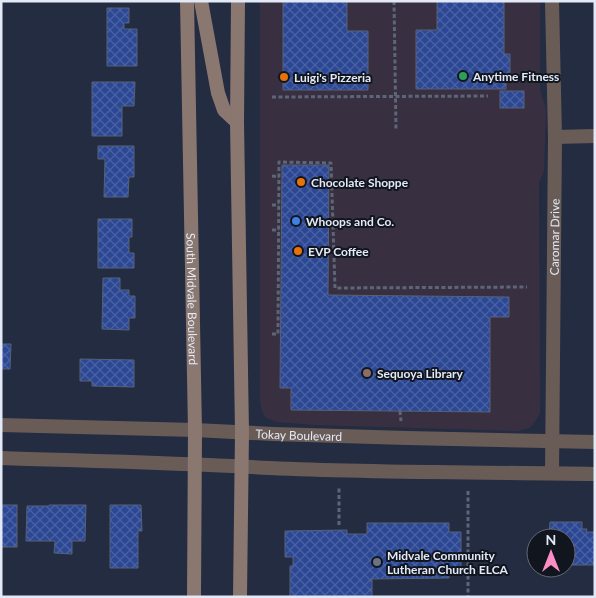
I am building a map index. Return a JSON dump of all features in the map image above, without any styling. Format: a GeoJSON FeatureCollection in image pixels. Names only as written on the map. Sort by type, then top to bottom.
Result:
{"type":"FeatureCollection","features":[{"type":"Feature","properties":{"kind":"main road","name":"South Midvale Boulevard"},"geometry":{"type":"LineString","coordinates":[[187,1],[195,430],[194,597]]}},
{"type":"Feature","properties":{"kind":"main road"},"geometry":{"type":"LineString","coordinates":[[201,1],[218,93],[224,110],[237,122]]}},
{"type":"Feature","properties":{"kind":"main road"},"geometry":{"type":"LineString","coordinates":[[238,1],[237,122],[242,432],[240,597]]}},
{"type":"Feature","properties":{"kind":"street","name":"Caromar Drive"},"geometry":{"type":"LineString","coordinates":[[552,1],[555,137],[552,473]]}},
{"type":"Feature","properties":{"kind":"street"},"geometry":{"type":"LineString","coordinates":[[555,137],[595,136]]}},
{"type":"Feature","properties":{"kind":"street","name":"Tokay Boulevard"},"geometry":{"type":"LineString","coordinates":[[1,425],[195,430],[282,435],[595,442]]}},
{"type":"Feature","properties":{"kind":"street"},"geometry":{"type":"LineString","coordinates":[[1,458],[194,463],[279,468],[595,474]]}},
{"type":"Feature","properties":{"kind":"path"},"geometry":{"type":"LineString","coordinates":[[394,1],[396,130]]}},
{"type":"Feature","properties":{"kind":"path"},"geometry":{"type":"LineString","coordinates":[[272,97],[488,96]]}},
{"type":"Feature","properties":{"kind":"path"},"geometry":{"type":"LineString","coordinates":[[272,334],[278,334],[279,162],[331,163],[335,288],[527,287]]}},
{"type":"Feature","properties":{"kind":"path"},"geometry":{"type":"LineString","coordinates":[[272,176],[279,177]]}},
{"type":"Feature","properties":{"kind":"path"},"geometry":{"type":"LineString","coordinates":[[272,205],[279,205]]}},
{"type":"Feature","properties":{"kind":"path"},"geometry":{"type":"LineString","coordinates":[[272,230],[279,230]]}},
{"type":"Feature","properties":{"kind":"path"},"geometry":{"type":"LineString","coordinates":[[272,259],[279,259]]}},
{"type":"Feature","properties":{"kind":"path"},"geometry":{"type":"LineString","coordinates":[[272,297],[278,297]]}},
{"type":"Feature","properties":{"kind":"path"},"geometry":{"type":"LineString","coordinates":[[400,411],[401,421]]}},
{"type":"Feature","properties":{"kind":"path"},"geometry":{"type":"LineString","coordinates":[[339,488],[339,526]]}},
{"type":"Feature","properties":{"kind":"path"},"geometry":{"type":"LineString","coordinates":[[468,491],[468,597]]}},
{"type":"Feature","properties":{"kind":"shaded area"},"geometry":{"type":"Polygon","coordinates":[[[260,1],[540,1],[540,91],[546,109],[544,171],[539,183],[540,413],[530,428],[517,431],[314,425],[277,422],[266,418],[261,409],[260,400],[260,1]]]}},
{"type":"Feature","properties":{"kind":"building"},"geometry":{"type":"Polygon","coordinates":[[[283,1],[347,1],[347,31],[368,31],[368,90],[283,90],[283,1]]]}},
{"type":"Feature","properties":{"kind":"building"},"geometry":{"type":"Polygon","coordinates":[[[437,1],[504,1],[504,54],[510,54],[510,74],[506,74],[506,89],[416,89],[416,30],[437,30],[437,1]]]}},
{"type":"Feature","properties":{"kind":"building"},"geometry":{"type":"Polygon","coordinates":[[[107,8],[129,8],[129,23],[124,23],[124,29],[137,29],[137,66],[107,66],[107,8]]]}},
{"type":"Feature","properties":{"kind":"building"},"geometry":{"type":"Polygon","coordinates":[[[92,82],[135,82],[134,106],[122,106],[122,136],[92,136],[92,82]]]}},
{"type":"Feature","properties":{"kind":"building"},"geometry":{"type":"Polygon","coordinates":[[[500,91],[524,91],[524,108],[500,108],[500,91]]]}},
{"type":"Feature","properties":{"kind":"building"},"geometry":{"type":"Polygon","coordinates":[[[98,146],[134,146],[134,177],[129,177],[128,197],[104,197],[105,159],[98,159],[98,146]]]}},
{"type":"Feature","properties":{"kind":"building"},"geometry":{"type":"Polygon","coordinates":[[[282,165],[329,165],[328,295],[509,297],[509,317],[490,317],[490,412],[291,410],[291,388],[280,388],[282,165]]]}},
{"type":"Feature","properties":{"kind":"building"},"geometry":{"type":"Polygon","coordinates":[[[98,219],[132,219],[132,237],[129,237],[129,253],[134,253],[134,268],[98,268],[98,219]]]}},
{"type":"Feature","properties":{"kind":"building"},"geometry":{"type":"Polygon","coordinates":[[[103,278],[120,278],[120,290],[129,290],[129,296],[135,296],[135,318],[129,318],[129,330],[102,329],[103,278]]]}},
{"type":"Feature","properties":{"kind":"building"},"geometry":{"type":"Polygon","coordinates":[[[1,344],[11,344],[10,369],[1,369],[1,344]]]}},
{"type":"Feature","properties":{"kind":"building"},"geometry":{"type":"Polygon","coordinates":[[[80,359],[134,360],[134,387],[92,386],[92,381],[80,381],[80,359]]]}},
{"type":"Feature","properties":{"kind":"building"},"geometry":{"type":"Polygon","coordinates":[[[1,505],[17,505],[17,547],[1,547],[1,505]]]}},
{"type":"Feature","properties":{"kind":"building"},"geometry":{"type":"Polygon","coordinates":[[[86,505],[85,541],[72,541],[72,554],[54,553],[55,541],[26,541],[27,506],[86,505]]]}},
{"type":"Feature","properties":{"kind":"building"},"geometry":{"type":"Polygon","coordinates":[[[110,505],[141,505],[142,531],[138,531],[138,568],[110,568],[110,505]]]}},
{"type":"Feature","properties":{"kind":"building"},"geometry":{"type":"Polygon","coordinates":[[[550,522],[582,522],[582,529],[587,529],[586,532],[595,532],[595,565],[576,565],[576,528],[550,528],[550,522]]]}},
{"type":"Feature","properties":{"kind":"building","name":"Midvale Community Lutheran Church ELCA"},"geometry":{"type":"Polygon","coordinates":[[[367,523],[449,523],[449,532],[461,532],[461,573],[449,573],[449,578],[372,579],[372,597],[290,597],[290,566],[293,566],[293,557],[285,557],[285,531],[347,530],[347,534],[367,534],[367,523]]]}},
{"type":"Feature","properties":{"kind":"place","name":"Anytime Fitness"},"geometry":{"type":"Point","coordinates":[463,76]}},
{"type":"Feature","properties":{"kind":"place","name":"Luigi's Pizzeria"},"geometry":{"type":"Point","coordinates":[284,77]}},
{"type":"Feature","properties":{"kind":"place","name":"Chocolate Shoppe"},"geometry":{"type":"Point","coordinates":[301,182]}},
{"type":"Feature","properties":{"kind":"place","name":"Whoops and Co."},"geometry":{"type":"Point","coordinates":[296,221]}},
{"type":"Feature","properties":{"kind":"place","name":"EVP Coffee"},"geometry":{"type":"Point","coordinates":[298,251]}},
{"type":"Feature","properties":{"kind":"place","name":"Sequoya Library"},"geometry":{"type":"Point","coordinates":[367,373]}},
{"type":"Feature","properties":{"kind":"place","name":"Midvale Community Lutheran Church ELCA"},"geometry":{"type":"Point","coordinates":[377,562]}}]}
